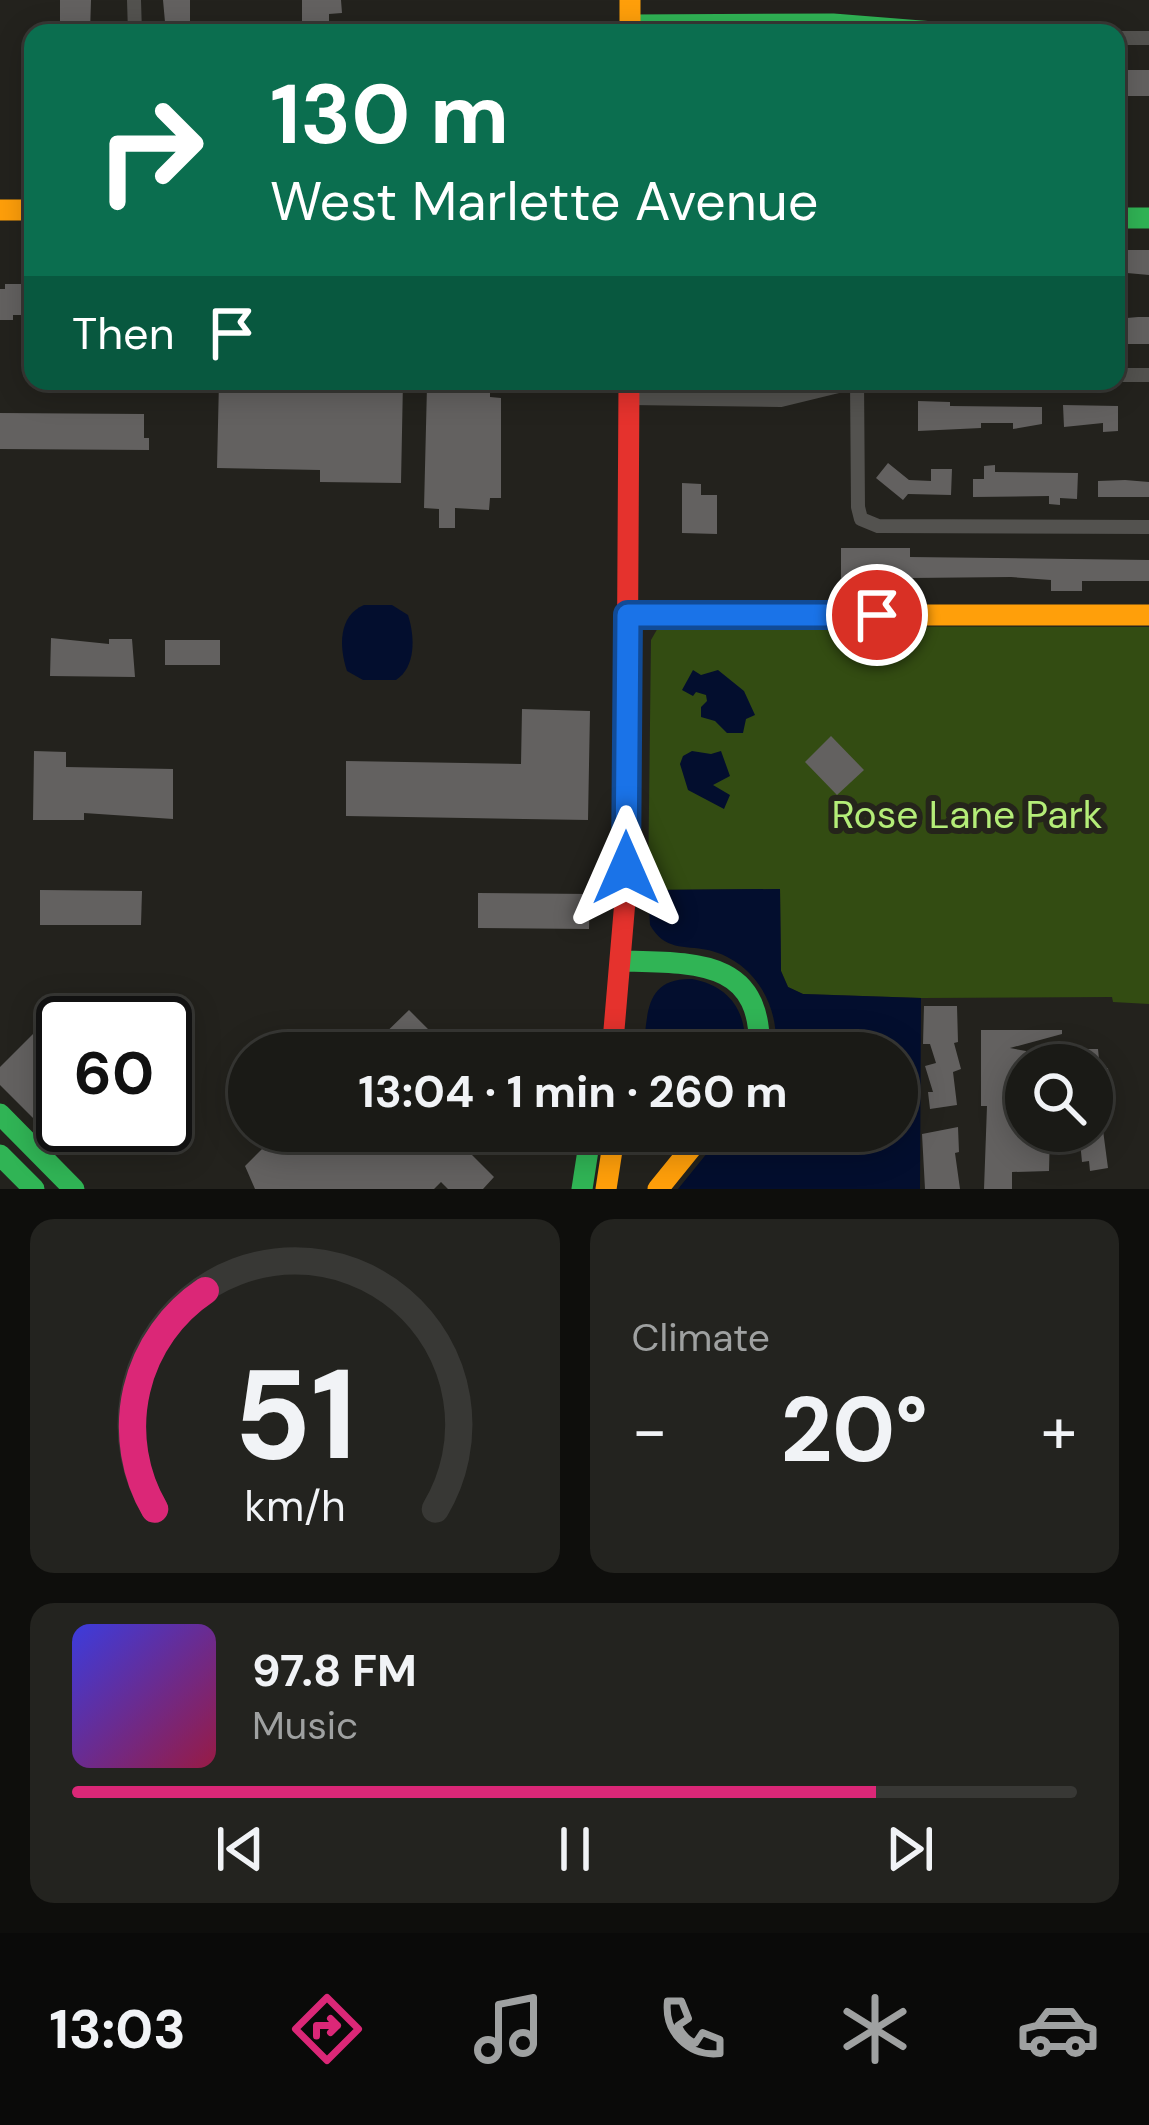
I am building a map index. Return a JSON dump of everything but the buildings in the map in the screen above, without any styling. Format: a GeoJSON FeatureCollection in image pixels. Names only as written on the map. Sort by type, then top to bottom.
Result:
{"type":"FeatureCollection","features":[{"type":"Feature","properties":{"kind":"main road"},"geometry":{"type":"LineString","coordinates":[[614,1032],[622,961],[628,390]]}},
{"type":"Feature","properties":{"kind":"main road"},"geometry":{"type":"LineString","coordinates":[[628,615],[1149,615]]}},
{"type":"Feature","properties":{"kind":"main road"},"geometry":{"type":"LineString","coordinates":[[622,961],[706,965],[730,976],[747,992],[761,1032]]}},
{"type":"Feature","properties":{"kind":"main road"},"geometry":{"type":"LineString","coordinates":[[0,1114],[74,1189]]}},
{"type":"Feature","properties":{"kind":"main road"},"geometry":{"type":"LineString","coordinates":[[582,1189],[588,1152]]}},
{"type":"Feature","properties":{"kind":"main road"},"geometry":{"type":"LineString","coordinates":[[606,1189],[612,1152]]}},
{"type":"Feature","properties":{"kind":"main road"},"geometry":{"type":"LineString","coordinates":[[658,1189],[688,1152]]}},
{"type":"Feature","properties":{"kind":"main road"},"geometry":{"type":"LineString","coordinates":[[0,1155],[34,1189]]}},
{"type":"Feature","properties":{"kind":"street"},"geometry":{"type":"LineString","coordinates":[[628,390],[781,400],[821,390]]}},
{"type":"Feature","properties":{"kind":"street"},"geometry":{"type":"LineString","coordinates":[[857,390],[861,519],[878,526],[1149,527]]}},
{"type":"Feature","properties":{"kind":"green space","name":"Rose Lane Park"},"geometry":{"type":"Polygon","coordinates":[[[659,626],[1149,627],[1149,1004],[1113,1002],[1112,997],[803,994],[788,987],[781,971],[780,889],[648,890],[651,640],[659,626]]]}},
{"type":"Feature","properties":{"kind":"water"},"geometry":{"type":"Polygon","coordinates":[[[364,605],[392,605],[408,615],[412,651],[396,680],[363,680],[347,671],[345,624],[364,605]]]}},
{"type":"Feature","properties":{"kind":"water"},"geometry":{"type":"Polygon","coordinates":[[[693,670],[701,675],[718,670],[744,691],[755,715],[746,719],[743,733],[727,733],[715,721],[701,717],[706,695],[696,692],[693,696],[682,690],[693,670]]]}},
{"type":"Feature","properties":{"kind":"water"},"geometry":{"type":"Polygon","coordinates":[[[692,751],[721,751],[730,776],[713,785],[730,795],[724,809],[688,790],[680,764],[692,751]]]}},
{"type":"Feature","properties":{"kind":"water"},"geometry":{"type":"Polygon","coordinates":[[[780,889],[781,971],[788,987],[803,994],[921,998],[920,1189],[678,1189],[708,1152],[918,1152],[918,1032],[776,1032],[761,988],[739,964],[708,950],[668,943],[656,933],[650,925],[648,890],[780,889]]]}},
{"type":"Feature","properties":{"kind":"water"},"geometry":{"type":"Polygon","coordinates":[[[676,980],[706,983],[727,995],[740,1014],[744,1032],[646,1032],[656,992],[676,980]]]}},
{"type":"Feature","properties":{"kind":"traffic: fast"},"geometry":{"type":"LineString","coordinates":[[1125,218],[1149,218]]}},
{"type":"Feature","properties":{"kind":"traffic: fast"},"geometry":{"type":"LineString","coordinates":[[622,961],[675,963],[720,972],[750,999],[758,1032]]}},
{"type":"Feature","properties":{"kind":"traffic: fast"},"geometry":{"type":"LineString","coordinates":[[0,1114],[74,1189]]}},
{"type":"Feature","properties":{"kind":"traffic: fast"},"geometry":{"type":"LineString","coordinates":[[582,1189],[588,1152]]}},
{"type":"Feature","properties":{"kind":"traffic: fast"},"geometry":{"type":"LineString","coordinates":[[0,1155],[34,1189]]}},
{"type":"Feature","properties":{"kind":"traffic: slow"},"geometry":{"type":"LineString","coordinates":[[630,0],[630,24]]}},
{"type":"Feature","properties":{"kind":"traffic: slow"},"geometry":{"type":"LineString","coordinates":[[0,210],[24,210]]}},
{"type":"Feature","properties":{"kind":"traffic: slow"},"geometry":{"type":"LineString","coordinates":[[628,615],[1149,615]]}},
{"type":"Feature","properties":{"kind":"traffic: slow"},"geometry":{"type":"LineString","coordinates":[[606,1189],[612,1152]]}},
{"type":"Feature","properties":{"kind":"traffic: slow"},"geometry":{"type":"LineString","coordinates":[[658,1189],[688,1152]]}},
{"type":"Feature","properties":{"kind":"traffic: jam"},"geometry":{"type":"LineString","coordinates":[[614,1032],[626,889],[629,390]]}},
{"type":"Feature","properties":{"kind":"route"},"geometry":{"type":"LineString","coordinates":[[626,868],[628,615],[877,615]]}}]}
